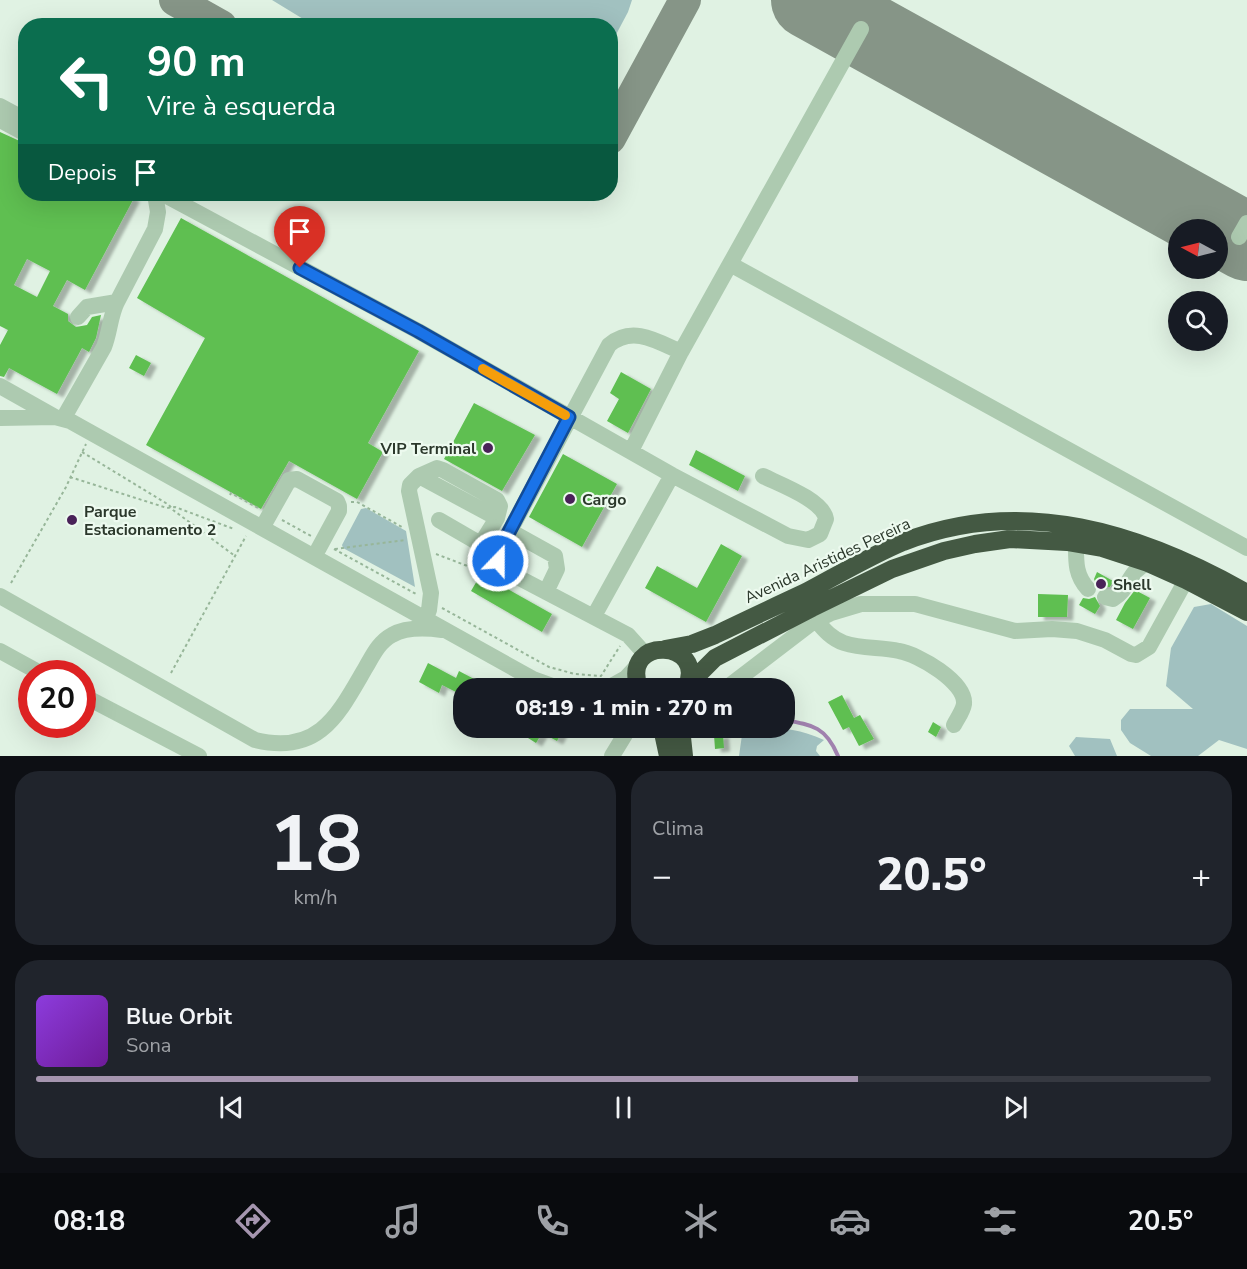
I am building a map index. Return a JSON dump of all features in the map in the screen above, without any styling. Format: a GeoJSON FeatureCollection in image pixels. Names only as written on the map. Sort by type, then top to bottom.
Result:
{"type":"FeatureCollection","features":[{"type":"Feature","properties":{"kind":"highway","name":"Avenida Aristides Pereira"},"geometry":{"type":"LineString","coordinates":[[642,660],[657,649],[692,644],[716,635],[904,542],[942,531],[995,522],[1046,522],[1090,528],[1160,550],[1247,593]]}},
{"type":"Feature","properties":{"kind":"highway"},"geometry":{"type":"LineString","coordinates":[[697,678],[705,666],[715,658],[892,569],[944,551],[1010,539],[1076,543],[1148,562],[1247,612]]}},
{"type":"Feature","properties":{"kind":"highway"},"geometry":{"type":"LineString","coordinates":[[665,649],[673,650],[684,659],[689,678]]}},
{"type":"Feature","properties":{"kind":"highway"},"geometry":{"type":"LineString","coordinates":[[637,678],[642,660]]}},
{"type":"Feature","properties":{"kind":"highway"},"geometry":{"type":"LineString","coordinates":[[664,738],[668,756]]}},
{"type":"Feature","properties":{"kind":"highway"},"geometry":{"type":"LineString","coordinates":[[682,738],[684,756]]}},
{"type":"Feature","properties":{"kind":"street"},"geometry":{"type":"LineString","coordinates":[[631,451],[681,352],[861,29]]}},
{"type":"Feature","properties":{"kind":"street"},"geometry":{"type":"LineString","coordinates":[[0,106],[18,116]]}},
{"type":"Feature","properties":{"kind":"street"},"geometry":{"type":"LineString","coordinates":[[0,120],[18,130]]}},
{"type":"Feature","properties":{"kind":"street"},"geometry":{"type":"LineString","coordinates":[[59,418],[106,340],[117,302],[156,229],[158,212],[156,201]]}},
{"type":"Feature","properties":{"kind":"street"},"geometry":{"type":"LineString","coordinates":[[176,201],[418,331],[672,475],[788,536],[808,540],[820,534],[826,519],[822,509],[763,476]]}},
{"type":"Feature","properties":{"kind":"street"},"geometry":{"type":"LineString","coordinates":[[730,264],[1247,548]]}},
{"type":"Feature","properties":{"kind":"street"},"geometry":{"type":"LineString","coordinates":[[78,317],[87,307],[117,302]]}},
{"type":"Feature","properties":{"kind":"street"},"geometry":{"type":"LineString","coordinates":[[626,678],[642,660],[627,635],[506,571],[500,566],[497,555],[609,345],[617,338],[639,335],[681,352]]}},
{"type":"Feature","properties":{"kind":"street"},"geometry":{"type":"LineString","coordinates":[[0,386],[91,433],[533,678]]}},
{"type":"Feature","properties":{"kind":"street"},"geometry":{"type":"LineString","coordinates":[[24,418],[28,400]]}},
{"type":"Feature","properties":{"kind":"street"},"geometry":{"type":"LineString","coordinates":[[0,418],[59,418]]}},
{"type":"Feature","properties":{"kind":"street"},"geometry":{"type":"LineString","coordinates":[[426,618],[430,593],[409,491],[410,485],[431,469],[443,470],[497,500],[500,506],[484,539],[477,542],[440,520]]}},
{"type":"Feature","properties":{"kind":"street"},"geometry":{"type":"LineString","coordinates":[[594,616],[672,475]]}},
{"type":"Feature","properties":{"kind":"street"},"geometry":{"type":"LineString","coordinates":[[419,476],[496,518]]}},
{"type":"Feature","properties":{"kind":"street"},"geometry":{"type":"LineString","coordinates":[[262,528],[289,480],[297,479],[337,501],[339,511],[314,557]]}},
{"type":"Feature","properties":{"kind":"street"},"geometry":{"type":"LineString","coordinates":[[510,531],[555,556],[557,569],[546,592]]}},
{"type":"Feature","properties":{"kind":"street"},"geometry":{"type":"LineString","coordinates":[[1076,543],[1077,568],[1081,581],[1089,589]]}},
{"type":"Feature","properties":{"kind":"street"},"geometry":{"type":"LineString","coordinates":[[1105,597],[1113,599],[1121,594],[1137,567],[1148,562]]}},
{"type":"Feature","properties":{"kind":"street"},"geometry":{"type":"LineString","coordinates":[[740,678],[816,620],[861,604],[915,604],[1015,631],[1052,629],[1077,631],[1105,640],[1136,655],[1149,647],[1186,580]]}},
{"type":"Feature","properties":{"kind":"street"},"geometry":{"type":"LineString","coordinates":[[5,590],[255,740],[287,749],[305,746],[322,735],[338,715],[385,639],[398,631],[430,628],[449,630]]}},
{"type":"Feature","properties":{"kind":"street"},"geometry":{"type":"LineString","coordinates":[[391,599],[403,618],[398,631]]}},
{"type":"Feature","properties":{"kind":"street"},"geometry":{"type":"LineString","coordinates":[[816,620],[833,638],[844,643],[907,652],[934,666],[953,682],[963,698],[964,705],[954,725]]}},
{"type":"Feature","properties":{"kind":"street"},"geometry":{"type":"LineString","coordinates":[[0,651],[18,661]]}},
{"type":"Feature","properties":{"kind":"street"},"geometry":{"type":"LineString","coordinates":[[96,702],[198,756]]}},
{"type":"Feature","properties":{"kind":"street"},"geometry":{"type":"LineString","coordinates":[[612,756],[623,738]]}},
{"type":"Feature","properties":{"kind":"path"},"geometry":{"type":"LineString","coordinates":[[5,590],[70,477],[91,433]]}},
{"type":"Feature","properties":{"kind":"path"},"geometry":{"type":"LineString","coordinates":[[82,452],[171,507],[235,556]]}},
{"type":"Feature","properties":{"kind":"path"},"geometry":{"type":"LineString","coordinates":[[70,477],[166,508],[171,507],[237,531]]}},
{"type":"Feature","properties":{"kind":"path"},"geometry":{"type":"LineString","coordinates":[[357,502],[411,532]]}},
{"type":"Feature","properties":{"kind":"path"},"geometry":{"type":"LineString","coordinates":[[171,673],[246,538]]}},
{"type":"Feature","properties":{"kind":"path"},"geometry":{"type":"LineString","coordinates":[[335,549],[412,540]]}},
{"type":"Feature","properties":{"kind":"path"},"geometry":{"type":"LineString","coordinates":[[433,553],[470,567],[500,566]]}},
{"type":"Feature","properties":{"kind":"shaded area"},"geometry":{"type":"Polygon","coordinates":[[[272,0],[632,0],[618,31],[618,18],[302,18],[272,0]]]}},
{"type":"Feature","properties":{"kind":"shaded area"},"geometry":{"type":"Polygon","coordinates":[[[366,508],[406,531],[415,587],[343,548],[342,545],[361,509],[366,508]]]}},
{"type":"Feature","properties":{"kind":"shaded area"},"geometry":{"type":"Polygon","coordinates":[[[1211,604],[1247,626],[1247,749],[1219,740],[1198,756],[1151,756],[1130,743],[1121,730],[1121,720],[1130,709],[1193,709],[1166,686],[1171,648],[1194,607],[1211,604]]]}},
{"type":"Feature","properties":{"kind":"shaded area"},"geometry":{"type":"Polygon","coordinates":[[[795,731],[824,740],[817,746],[816,751],[820,756],[739,756],[742,738],[795,738],[795,731]]]}},
{"type":"Feature","properties":{"kind":"shaded area"},"geometry":{"type":"Polygon","coordinates":[[[1076,737],[1110,739],[1117,756],[1075,756],[1069,746],[1076,737]]]}},
{"type":"Feature","properties":{"kind":"building"},"geometry":{"type":"Polygon","coordinates":[[[0,132],[18,140],[18,201],[132,201],[85,290],[67,280],[53,306],[68,314],[68,321],[76,327],[87,325],[92,317],[101,315],[96,338],[89,352],[82,348],[57,394],[9,368],[4,377],[0,376],[0,345],[8,330],[0,326],[0,132]],[[27,259],[14,285],[37,297],[50,271],[27,259]]]}},
{"type":"Feature","properties":{"kind":"building"},"geometry":{"type":"Polygon","coordinates":[[[181,218],[419,351],[368,443],[383,452],[357,499],[289,461],[261,509],[146,445],[205,338],[137,298],[181,218]]]}},
{"type":"Feature","properties":{"kind":"building"},"geometry":{"type":"Polygon","coordinates":[[[136,355],[151,363],[144,376],[129,368],[136,355]]]}},
{"type":"Feature","properties":{"kind":"building"},"geometry":{"type":"Polygon","coordinates":[[[621,372],[651,389],[628,433],[607,421],[619,399],[610,393],[621,372]]]}},
{"type":"Feature","properties":{"kind":"building","name":"VIP Terminal"},"geometry":{"type":"Polygon","coordinates":[[[474,403],[535,435],[502,491],[444,459],[474,403]]]}},
{"type":"Feature","properties":{"kind":"building"},"geometry":{"type":"Polygon","coordinates":[[[696,450],[745,476],[738,491],[689,465],[696,450]]]}},
{"type":"Feature","properties":{"kind":"building","name":"Cargo"},"geometry":{"type":"Polygon","coordinates":[[[563,454],[617,484],[582,547],[529,517],[563,454]]]}},
{"type":"Feature","properties":{"kind":"building"},"geometry":{"type":"Polygon","coordinates":[[[721,544],[742,556],[706,622],[645,588],[657,566],[697,588],[721,544]]]}},
{"type":"Feature","properties":{"kind":"building"},"geometry":{"type":"Polygon","coordinates":[[[1097,572],[1113,581],[1110,587],[1098,589],[1094,579],[1097,572]]]}},
{"type":"Feature","properties":{"kind":"building"},"geometry":{"type":"Polygon","coordinates":[[[481,574],[552,614],[542,632],[471,591],[481,574]]]}},
{"type":"Feature","properties":{"kind":"building"},"geometry":{"type":"Polygon","coordinates":[[[1135,590],[1150,598],[1133,629],[1116,620],[1135,590]]]}},
{"type":"Feature","properties":{"kind":"building"},"geometry":{"type":"Polygon","coordinates":[[[1038,594],[1068,595],[1067,617],[1038,617],[1038,594]]]}},
{"type":"Feature","properties":{"kind":"building"},"geometry":{"type":"Polygon","coordinates":[[[1095,597],[1100,606],[1095,614],[1079,605],[1083,598],[1095,597]]]}},
{"type":"Feature","properties":{"kind":"building"},"geometry":{"type":"Polygon","coordinates":[[[428,663],[456,678],[453,678],[453,690],[442,685],[439,693],[419,682],[428,663]]]}},
{"type":"Feature","properties":{"kind":"building"},"geometry":{"type":"Polygon","coordinates":[[[459,671],[472,678],[456,678],[459,671]]]}},
{"type":"Feature","properties":{"kind":"building"},"geometry":{"type":"Polygon","coordinates":[[[842,695],[854,718],[860,715],[874,739],[859,746],[849,727],[843,730],[828,702],[842,695]]]}},
{"type":"Feature","properties":{"kind":"building"},"geometry":{"type":"Polygon","coordinates":[[[933,722],[941,727],[936,737],[928,732],[933,722]]]}},
{"type":"Feature","properties":{"kind":"building"},"geometry":{"type":"Polygon","coordinates":[[[528,738],[539,738],[536,743],[528,738]]]}},
{"type":"Feature","properties":{"kind":"building"},"geometry":{"type":"Polygon","coordinates":[[[714,738],[723,738],[724,748],[715,749],[714,738]]]}},
{"type":"Feature","properties":{"kind":"waterway"},"geometry":{"type":"LineString","coordinates":[[795,722],[811,726],[823,733],[838,756]]}},
{"type":"Feature","properties":{"kind":"taxiway"},"geometry":{"type":"LineString","coordinates":[[175,0],[207,18]]}},
{"type":"Feature","properties":{"kind":"taxiway"},"geometry":{"type":"LineString","coordinates":[[618,123],[685,0]]}},
{"type":"Feature","properties":{"kind":"runway"},"geometry":{"type":"LineString","coordinates":[[810,0],[1247,242]]}},
{"type":"Feature","properties":{"kind":"slow traffic"},"geometry":{"type":"LineString","coordinates":[[483,369],[565,415]]}},
{"type":"Feature","properties":{"kind":"place","name":"VIP Terminal"},"geometry":{"type":"Point","coordinates":[488,448]}},
{"type":"Feature","properties":{"kind":"place","name":"Cargo"},"geometry":{"type":"Point","coordinates":[570,499]}},
{"type":"Feature","properties":{"kind":"place","name":"Parque Estacionamento 2"},"geometry":{"type":"Point","coordinates":[72,520]}},
{"type":"Feature","properties":{"kind":"place","name":"Shell"},"geometry":{"type":"Point","coordinates":[1101,584]}},
{"type":"Feature","properties":{"kind":"route"},"geometry":{"type":"LineString","coordinates":[[300,268],[418,331],[569,417],[497,555],[498,561]]}}]}
